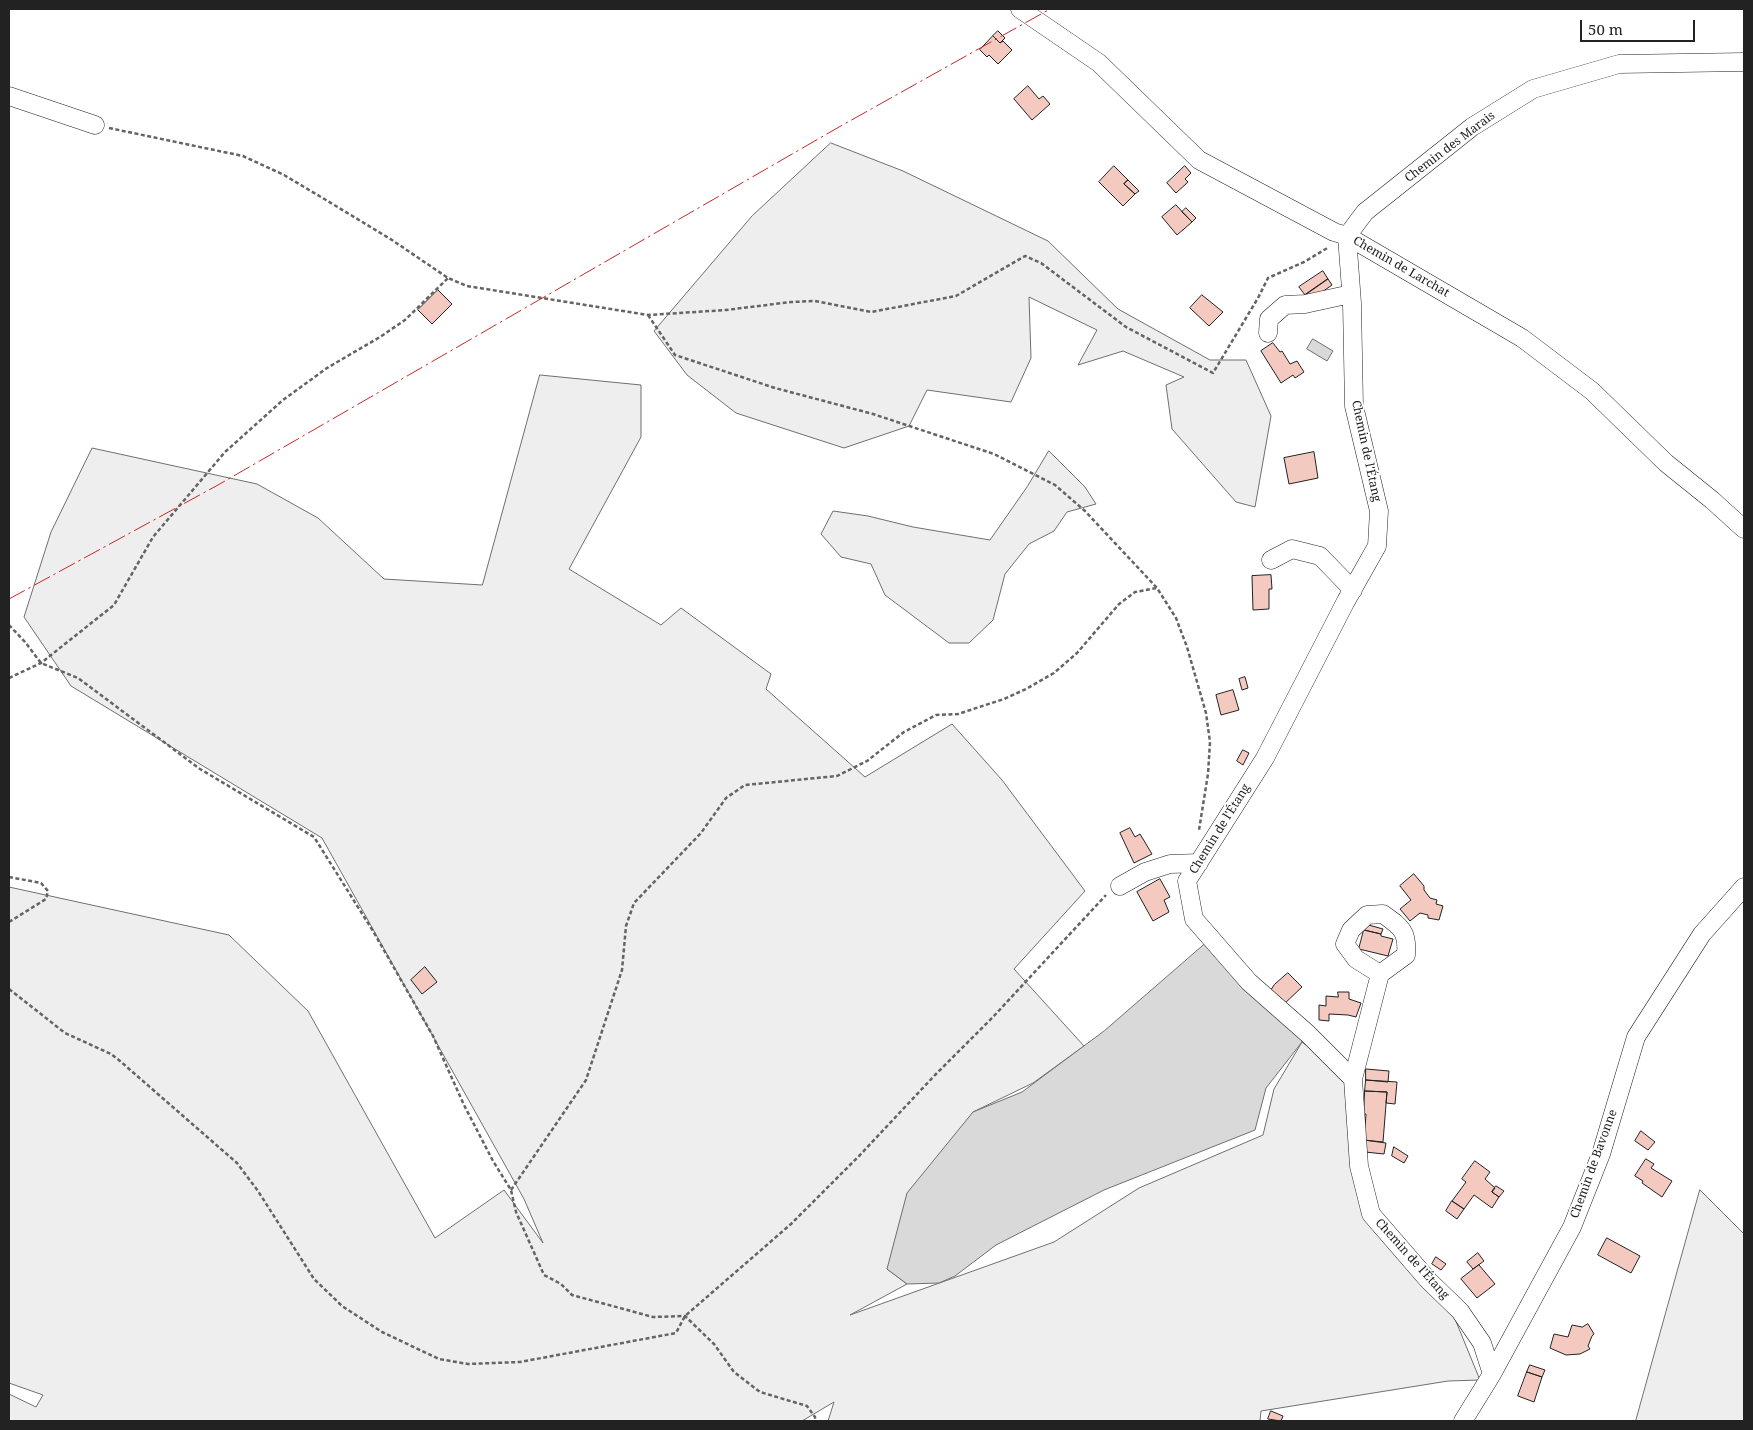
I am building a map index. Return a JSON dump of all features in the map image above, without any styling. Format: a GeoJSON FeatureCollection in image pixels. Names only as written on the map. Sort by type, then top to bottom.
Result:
{"type":"FeatureCollection","features":[{"type":"Feature","properties":{"kind":"street","name":"Chemin de Larchat"},"geometry":{"type":"LineString","coordinates":[[1020,9],[1099,62],[1199,160],[1334,232],[1347,236],[1522,338],[1592,391],[1666,463],[1744,529]]}},
{"type":"Feature","properties":{"kind":"street","name":"Chemin des Marais"},"geometry":{"type":"LineString","coordinates":[[1347,236],[1365,212],[1472,127],[1533,89],[1619,64],[1744,62]]}},
{"type":"Feature","properties":{"kind":"street"},"geometry":{"type":"LineString","coordinates":[[9,96],[95,125]]}},
{"type":"Feature","properties":{"kind":"street","name":"Chemin de l'Étang"},"geometry":{"type":"LineString","coordinates":[[1347,236],[1351,294],[1354,406],[1379,511],[1377,546],[1352,590],[1265,758],[1187,881],[1194,919],[1249,982],[1308,1034],[1353,1079],[1360,1166],[1371,1214],[1428,1281],[1460,1311],[1482,1343],[1492,1374]]}},
{"type":"Feature","properties":{"kind":"street"},"geometry":{"type":"LineString","coordinates":[[1268,333],[1269,319],[1285,304],[1305,304],[1351,294]]}},
{"type":"Feature","properties":{"kind":"street"},"geometry":{"type":"LineString","coordinates":[[1271,560],[1292,549],[1320,556],[1352,590]]}},
{"type":"Feature","properties":{"kind":"street"},"geometry":{"type":"LineString","coordinates":[[1120,886],[1145,872],[1170,864],[1199,863]]}},
{"type":"Feature","properties":{"kind":"street","name":"Chemin de Bavonne"},"geometry":{"type":"LineString","coordinates":[[1463,1421],[1492,1374],[1572,1227],[1601,1154],[1636,1037],[1702,934],[1744,887]]}},
{"type":"Feature","properties":{"kind":"street"},"geometry":{"type":"LineString","coordinates":[[1353,1079],[1380,974]]}},
{"type":"Feature","properties":{"kind":"path"},"geometry":{"type":"LineString","coordinates":[[95,125],[243,156],[284,175],[392,240],[448,278],[468,286],[648,315],[726,310],[815,301],[871,312],[956,296],[1025,256],[1041,264],[1126,327],[1213,373],[1268,278],[1304,262],[1347,236]]}},
{"type":"Feature","properties":{"kind":"path"},"geometry":{"type":"LineString","coordinates":[[9,678],[41,663],[114,605],[153,538],[226,452],[290,395],[327,368],[405,320],[448,278]]}},
{"type":"Feature","properties":{"kind":"path"},"geometry":{"type":"LineString","coordinates":[[648,315],[675,355],[775,388],[873,414],[994,454],[1055,486],[1084,511],[1157,588],[1176,618],[1190,655],[1206,713],[1210,742],[1208,774],[1198,832]]}},
{"type":"Feature","properties":{"kind":"path"},"geometry":{"type":"LineString","coordinates":[[511,1190],[586,1080],[622,970],[626,926],[634,903],[701,832],[726,798],[745,785],[837,776],[867,761],[904,732],[936,715],[958,714],[1026,690],[1054,673],[1077,653],[1119,604],[1135,592],[1157,588]]}},
{"type":"Feature","properties":{"kind":"path"},"geometry":{"type":"LineString","coordinates":[[9,625],[41,663],[78,678],[200,768],[314,837],[373,931],[432,1036],[464,1105],[493,1161],[511,1190],[516,1212],[544,1275],[560,1284],[572,1295],[653,1317],[685,1316],[714,1344],[734,1372],[760,1392],[807,1406],[815,1417],[815,1421]]}},
{"type":"Feature","properties":{"kind":"path"},"geometry":{"type":"LineString","coordinates":[[9,877],[41,883],[48,891],[46,899],[9,922]]}},
{"type":"Feature","properties":{"kind":"path"},"geometry":{"type":"LineString","coordinates":[[9,989],[65,1033],[111,1054],[238,1163],[314,1279],[342,1306],[382,1332],[439,1359],[468,1364],[520,1362],[676,1333],[685,1316],[791,1224],[860,1155],[934,1075],[993,1018],[1104,896],[1120,886]]}},
{"type":"Feature","properties":{"kind":"shaded area"},"geometry":{"type":"Polygon","coordinates":[[[831,143],[903,171],[1048,241],[1118,309],[1210,360],[1246,360],[1271,416],[1255,507],[1236,502],[1172,429],[1166,385],[1184,377],[1123,351],[1078,365],[1097,330],[1029,297],[1031,358],[1011,402],[927,390],[909,426],[844,448],[736,413],[687,375],[654,331],[752,216],[831,143]]]}},
{"type":"Feature","properties":{"kind":"shaded area"},"geometry":{"type":"Polygon","coordinates":[[[1313,339],[1333,351],[1327,361],[1307,349],[1313,339]]]}},
{"type":"Feature","properties":{"kind":"shaded area"},"geometry":{"type":"Polygon","coordinates":[[[540,375],[641,385],[641,437],[569,569],[661,625],[681,608],[771,674],[766,689],[865,777],[952,724],[1002,780],[1085,891],[1014,969],[1084,1046],[1033,1083],[973,1112],[887,1269],[907,1284],[850,1315],[1054,1242],[1139,1188],[1263,1135],[1274,1089],[1302,1042],[1324,1059],[1345,1081],[1360,1204],[1401,1261],[1455,1319],[1480,1380],[1448,1381],[1261,1411],[1260,1421],[828,1421],[834,1402],[802,1421],[9,1421],[9,1394],[36,1407],[43,1395],[9,1383],[9,887],[229,935],[308,1011],[435,1238],[504,1190],[543,1243],[524,1199],[322,838],[71,686],[24,617],[51,532],[92,448],[257,484],[318,518],[384,579],[482,585],[540,375]]]}},
{"type":"Feature","properties":{"kind":"shaded area"},"geometry":{"type":"Polygon","coordinates":[[[1049,451],[1085,487],[1096,504],[1067,512],[1054,531],[1029,544],[1005,574],[993,620],[969,643],[949,643],[885,595],[871,564],[841,557],[821,534],[833,511],[990,540],[1027,487],[1049,451]]]}},
{"type":"Feature","properties":{"kind":"shaded area"},"geometry":{"type":"Polygon","coordinates":[[[1205,944],[1303,1037],[1302,1042],[1266,1088],[1255,1130],[1104,1190],[996,1245],[955,1276],[939,1283],[907,1284],[887,1269],[907,1193],[973,1112],[1022,1092],[1104,1031],[1205,944]]]}},
{"type":"Feature","properties":{"kind":"shaded area"},"geometry":{"type":"Polygon","coordinates":[[[1700,1190],[1744,1234],[1744,1421],[1636,1421],[1700,1190]]]}},
{"type":"Feature","properties":{"kind":"building"},"geometry":{"type":"Polygon","coordinates":[[[998,31],[1005,38],[1000,43],[993,36],[998,31]]]}},
{"type":"Feature","properties":{"kind":"building"},"geometry":{"type":"Polygon","coordinates":[[[993,36],[1000,43],[1003,41],[1012,50],[998,64],[989,55],[987,57],[980,50],[993,36]]]}},
{"type":"Feature","properties":{"kind":"building"},"geometry":{"type":"Polygon","coordinates":[[[1028,86],[1039,99],[1043,96],[1050,104],[1032,120],[1014,99],[1028,86]]]}},
{"type":"Feature","properties":{"kind":"building"},"geometry":{"type":"Polygon","coordinates":[[[1114,166],[1128,180],[1124,184],[1135,194],[1123,206],[1099,182],[1114,166]]]}},
{"type":"Feature","properties":{"kind":"building"},"geometry":{"type":"Polygon","coordinates":[[[1185,166],[1191,173],[1185,179],[1188,182],[1176,193],[1167,183],[1185,166]]]}},
{"type":"Feature","properties":{"kind":"building"},"geometry":{"type":"Polygon","coordinates":[[[1128,180],[1139,191],[1135,194],[1124,184],[1128,180]]]}},
{"type":"Feature","properties":{"kind":"building"},"geometry":{"type":"Polygon","coordinates":[[[1176,205],[1192,222],[1177,235],[1162,217],[1176,205]]]}},
{"type":"Feature","properties":{"kind":"building"},"geometry":{"type":"Polygon","coordinates":[[[1186,208],[1196,218],[1192,222],[1182,212],[1186,208]]]}},
{"type":"Feature","properties":{"kind":"building"},"geometry":{"type":"Polygon","coordinates":[[[1323,271],[1328,279],[1305,295],[1299,287],[1323,271]]]}},
{"type":"Feature","properties":{"kind":"building"},"geometry":{"type":"Polygon","coordinates":[[[1328,279],[1332,285],[1309,301],[1305,295],[1328,279]]]}},
{"type":"Feature","properties":{"kind":"building"},"geometry":{"type":"Polygon","coordinates":[[[438,290],[452,304],[432,324],[418,310],[438,290]]]}},
{"type":"Feature","properties":{"kind":"building"},"geometry":{"type":"Polygon","coordinates":[[[1202,295],[1223,312],[1209,326],[1190,308],[1202,295]]]}},
{"type":"Feature","properties":{"kind":"building"},"geometry":{"type":"Polygon","coordinates":[[[1273,343],[1280,352],[1282,351],[1290,364],[1297,361],[1304,372],[1295,378],[1293,375],[1281,383],[1261,351],[1273,343]]]}},
{"type":"Feature","properties":{"kind":"building"},"geometry":{"type":"Polygon","coordinates":[[[1314,452],[1318,478],[1289,484],[1284,458],[1314,452]]]}},
{"type":"Feature","properties":{"kind":"building"},"geometry":{"type":"Polygon","coordinates":[[[1271,575],[1272,589],[1269,589],[1269,609],[1253,610],[1252,576],[1271,575]]]}},
{"type":"Feature","properties":{"kind":"building"},"geometry":{"type":"Polygon","coordinates":[[[1245,677],[1248,688],[1242,690],[1239,679],[1245,677]]]}},
{"type":"Feature","properties":{"kind":"building"},"geometry":{"type":"Polygon","coordinates":[[[1233,690],[1239,710],[1221,715],[1216,695],[1233,690]]]}},
{"type":"Feature","properties":{"kind":"building"},"geometry":{"type":"Polygon","coordinates":[[[1243,750],[1249,753],[1243,765],[1237,761],[1243,750]]]}},
{"type":"Feature","properties":{"kind":"building"},"geometry":{"type":"Polygon","coordinates":[[[1130,828],[1135,837],[1140,834],[1152,854],[1134,863],[1120,833],[1130,828]]]}},
{"type":"Feature","properties":{"kind":"building"},"geometry":{"type":"Polygon","coordinates":[[[1414,874],[1424,886],[1424,890],[1430,898],[1437,900],[1436,904],[1443,906],[1439,920],[1428,918],[1428,915],[1420,913],[1410,921],[1400,909],[1411,900],[1400,886],[1414,874]]]}},
{"type":"Feature","properties":{"kind":"building"},"geometry":{"type":"Polygon","coordinates":[[[1160,879],[1170,897],[1164,900],[1169,912],[1153,921],[1137,892],[1160,879]]]}},
{"type":"Feature","properties":{"kind":"building"},"geometry":{"type":"Polygon","coordinates":[[[1365,924],[1383,929],[1381,934],[1364,930],[1365,924]]]}},
{"type":"Feature","properties":{"kind":"building"},"geometry":{"type":"Polygon","coordinates":[[[1364,930],[1393,939],[1388,956],[1359,949],[1364,930]]]}},
{"type":"Feature","properties":{"kind":"building"},"geometry":{"type":"Polygon","coordinates":[[[425,967],[437,982],[422,994],[411,980],[425,967]]]}},
{"type":"Feature","properties":{"kind":"building"},"geometry":{"type":"Polygon","coordinates":[[[1288,973],[1302,987],[1282,1006],[1269,993],[1274,985],[1288,973]]]}},
{"type":"Feature","properties":{"kind":"building"},"geometry":{"type":"Polygon","coordinates":[[[1338,992],[1349,992],[1349,999],[1361,1003],[1356,1017],[1329,1014],[1329,1021],[1319,1020],[1319,1005],[1326,1006],[1326,996],[1338,997],[1338,992]]]}},
{"type":"Feature","properties":{"kind":"building"},"geometry":{"type":"Polygon","coordinates":[[[1366,1069],[1389,1071],[1388,1082],[1366,1080],[1366,1069]]]}},
{"type":"Feature","properties":{"kind":"building"},"geometry":{"type":"Polygon","coordinates":[[[1366,1080],[1397,1082],[1395,1104],[1386,1103],[1387,1092],[1365,1091],[1366,1080]]]}},
{"type":"Feature","properties":{"kind":"building"},"geometry":{"type":"Polygon","coordinates":[[[1365,1091],[1387,1092],[1383,1142],[1364,1140],[1365,1091]]]}},
{"type":"Feature","properties":{"kind":"building"},"geometry":{"type":"Polygon","coordinates":[[[1641,1131],[1655,1142],[1648,1150],[1635,1141],[1641,1131]]]}},
{"type":"Feature","properties":{"kind":"building"},"geometry":{"type":"Polygon","coordinates":[[[1364,1140],[1386,1143],[1384,1154],[1365,1152],[1364,1140]]]}},
{"type":"Feature","properties":{"kind":"building"},"geometry":{"type":"Polygon","coordinates":[[[1394,1147],[1408,1156],[1404,1163],[1392,1156],[1394,1147]]]}},
{"type":"Feature","properties":{"kind":"building"},"geometry":{"type":"Polygon","coordinates":[[[1646,1159],[1654,1164],[1651,1168],[1672,1181],[1662,1197],[1635,1176],[1646,1159]]]}},
{"type":"Feature","properties":{"kind":"building"},"geometry":{"type":"Polygon","coordinates":[[[1475,1161],[1490,1172],[1485,1179],[1495,1188],[1492,1192],[1499,1197],[1492,1208],[1474,1195],[1464,1209],[1452,1201],[1466,1182],[1462,1179],[1475,1161]]]}},
{"type":"Feature","properties":{"kind":"building"},"geometry":{"type":"Polygon","coordinates":[[[1496,1186],[1504,1191],[1499,1197],[1492,1192],[1496,1186]]]}},
{"type":"Feature","properties":{"kind":"building"},"geometry":{"type":"Polygon","coordinates":[[[1452,1201],[1464,1209],[1457,1219],[1446,1211],[1452,1201]]]}},
{"type":"Feature","properties":{"kind":"building"},"geometry":{"type":"Polygon","coordinates":[[[1607,1238],[1640,1256],[1631,1273],[1598,1255],[1607,1238]]]}},
{"type":"Feature","properties":{"kind":"building"},"geometry":{"type":"Polygon","coordinates":[[[1478,1253],[1484,1261],[1473,1269],[1467,1262],[1478,1253]]]}},
{"type":"Feature","properties":{"kind":"building"},"geometry":{"type":"Polygon","coordinates":[[[1436,1257],[1446,1264],[1441,1270],[1432,1264],[1436,1257]]]}},
{"type":"Feature","properties":{"kind":"building"},"geometry":{"type":"Polygon","coordinates":[[[1479,1265],[1495,1284],[1477,1298],[1461,1279],[1479,1265]]]}},
{"type":"Feature","properties":{"kind":"building"},"geometry":{"type":"Polygon","coordinates":[[[1588,1324],[1594,1334],[1588,1346],[1590,1349],[1580,1354],[1566,1355],[1550,1348],[1554,1334],[1568,1337],[1572,1325],[1582,1327],[1588,1324]]]}},
{"type":"Feature","properties":{"kind":"building"},"geometry":{"type":"Polygon","coordinates":[[[1530,1365],[1545,1370],[1542,1377],[1527,1372],[1530,1365]]]}},
{"type":"Feature","properties":{"kind":"building"},"geometry":{"type":"Polygon","coordinates":[[[1527,1372],[1542,1377],[1534,1402],[1518,1396],[1527,1372]]]}},
{"type":"Feature","properties":{"kind":"building"},"geometry":{"type":"Polygon","coordinates":[[[1271,1411],[1283,1416],[1281,1421],[1268,1419],[1271,1411]]]}},
{"type":"Feature","properties":{"kind":"power"},"geometry":{"type":"LineString","coordinates":[[9,599],[218,485],[839,127],[1050,9]]}}]}
